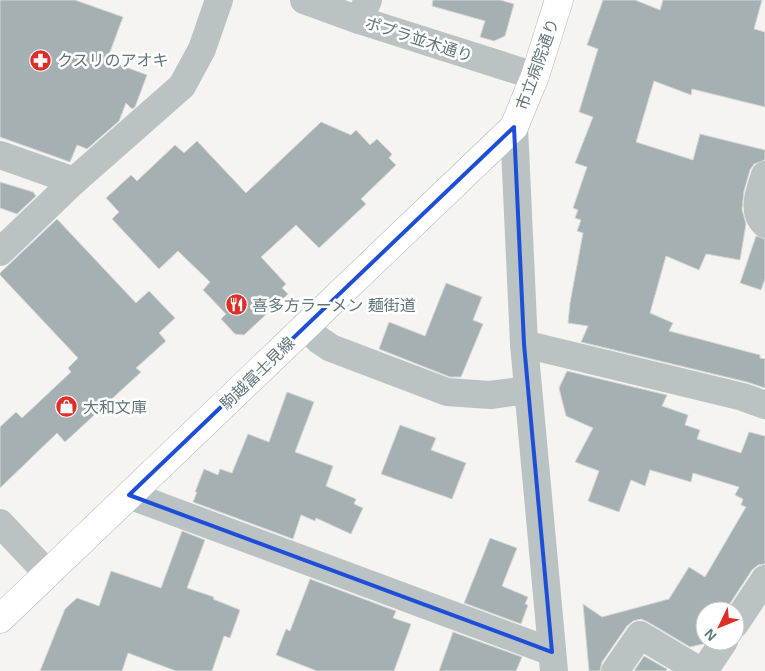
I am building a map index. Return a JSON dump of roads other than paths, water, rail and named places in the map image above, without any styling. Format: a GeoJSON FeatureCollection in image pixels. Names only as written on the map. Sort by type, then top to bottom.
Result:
{"type":"FeatureCollection","features":[{"type":"Feature","properties":{"kind":"main road","name":"市立病院通り"},"geometry":{"type":"LineString","coordinates":[[514,127],[536,76],[559,0]]}},
{"type":"Feature","properties":{"kind":"main road","name":"駒越富士見線"},"geometry":{"type":"LineString","coordinates":[[0,619],[514,127]]}},
{"type":"Feature","properties":{"kind":"street"},"geometry":{"type":"LineString","coordinates":[[0,252],[74,181],[182,86],[202,49],[219,0]]}},
{"type":"Feature","properties":{"kind":"street","name":"ポプラ並木通り"},"geometry":{"type":"LineString","coordinates":[[304,0],[364,10],[536,76]]}},
{"type":"Feature","properties":{"kind":"street"},"geometry":{"type":"LineString","coordinates":[[129,495],[553,662],[524,344],[514,127]]}},
{"type":"Feature","properties":{"kind":"street"},"geometry":{"type":"LineString","coordinates":[[0,155],[74,181]]}},
{"type":"Feature","properties":{"kind":"street"},"geometry":{"type":"LineString","coordinates":[[765,175],[757,201],[760,219],[765,224]]}},
{"type":"Feature","properties":{"kind":"street"},"geometry":{"type":"LineString","coordinates":[[305,326],[319,340],[331,348],[447,392],[490,395],[528,390]]}},
{"type":"Feature","properties":{"kind":"street"},"geometry":{"type":"LineString","coordinates":[[524,344],[742,397],[765,405]]}},
{"type":"Feature","properties":{"kind":"street"},"geometry":{"type":"LineString","coordinates":[[0,523],[48,573]]}},
{"type":"Feature","properties":{"kind":"street"},"geometry":{"type":"LineString","coordinates":[[745,609],[765,578]]}},
{"type":"Feature","properties":{"kind":"street"},"geometry":{"type":"LineString","coordinates":[[615,671],[640,635],[702,671],[717,651]]}},
{"type":"Feature","properties":{"kind":"place","name":"クスリのアオキ"},"geometry":{"type":"Point","coordinates":[41,60]}},
{"type":"Feature","properties":{"kind":"place","name":"喜多方ラーメン 麺街道"},"geometry":{"type":"Point","coordinates":[236,305]}},
{"type":"Feature","properties":{"kind":"place","name":"大和文庫"},"geometry":{"type":"Point","coordinates":[67,407]}}]}
